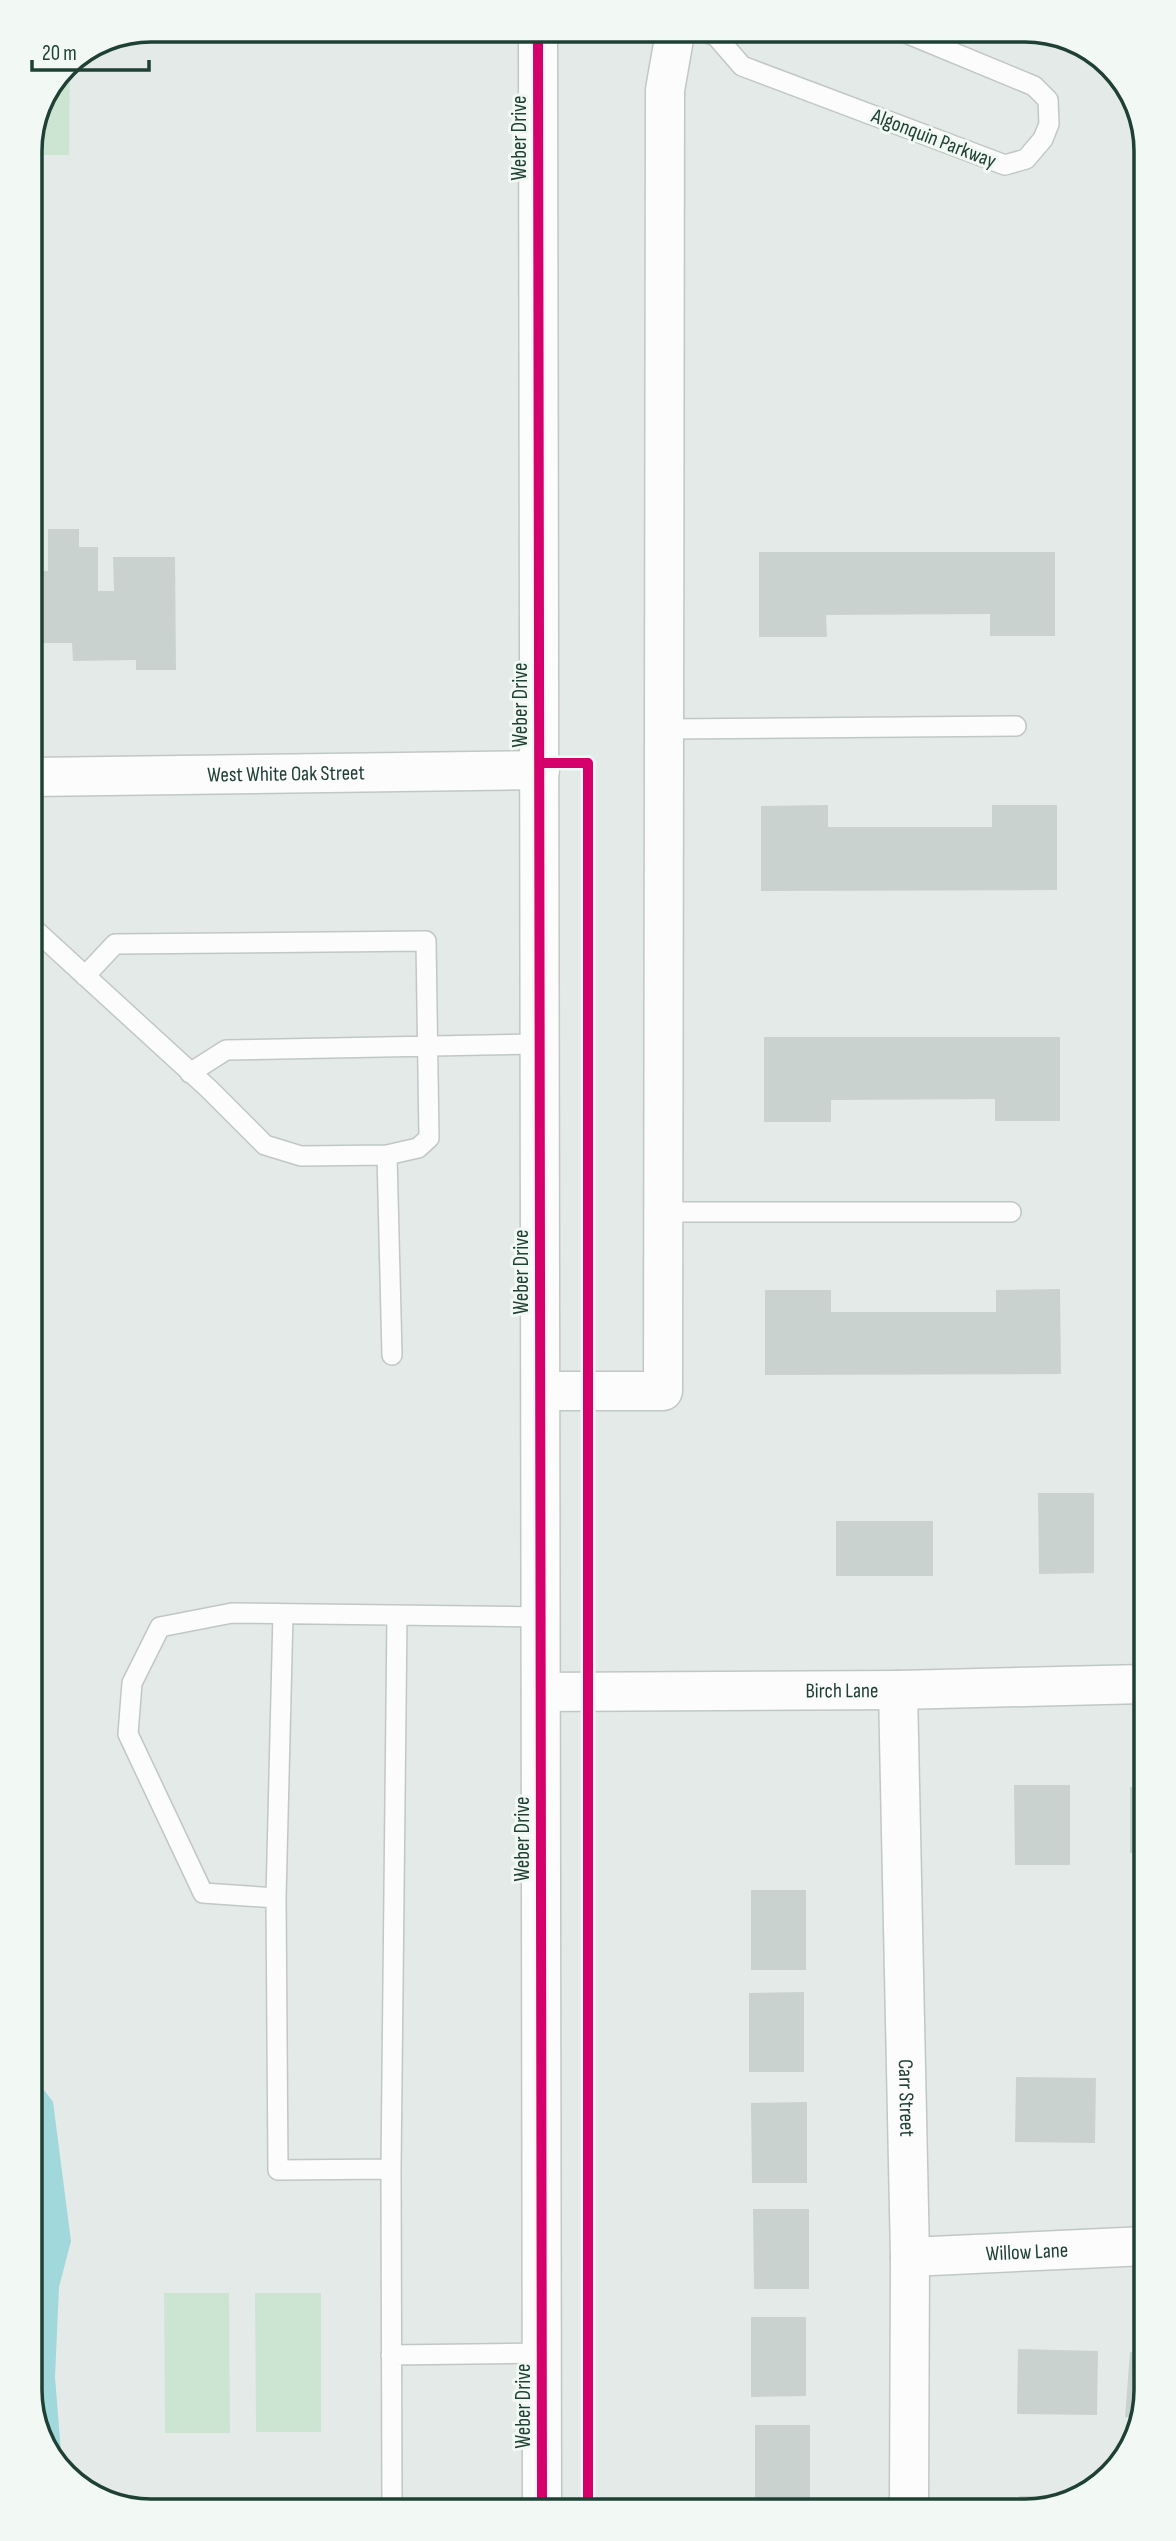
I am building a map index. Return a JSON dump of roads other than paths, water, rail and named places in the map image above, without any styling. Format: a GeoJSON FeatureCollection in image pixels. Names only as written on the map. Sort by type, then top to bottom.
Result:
{"type":"FeatureCollection","features":[{"type":"Feature","properties":{"kind":"street","name":"Weber Drive"},"geometry":{"type":"LineString","coordinates":[[538,42],[542,2499]]}},
{"type":"Feature","properties":{"kind":"street"},"geometry":{"type":"LineString","coordinates":[[541,1391],[663,1391],[665,90],[673,42]]}},
{"type":"Feature","properties":{"kind":"street","name":"West White Oak Street"},"geometry":{"type":"LineString","coordinates":[[42,777],[540,770]]}},
{"type":"Feature","properties":{"kind":"street","name":"Birch Lane"},"geometry":{"type":"LineString","coordinates":[[541,1692],[898,1690],[1134,1684]]}},
{"type":"Feature","properties":{"kind":"street","name":"Carr Street"},"geometry":{"type":"LineString","coordinates":[[898,1690],[910,2257],[909,2499]]}},
{"type":"Feature","properties":{"kind":"street","name":"Willow Lane"},"geometry":{"type":"LineString","coordinates":[[910,2257],[1134,2247]]}},
{"type":"Feature","properties":{"kind":"lane","name":"Algonquin Parkway"},"geometry":{"type":"LineString","coordinates":[[721,42],[742,65],[1005,165],[1026,159],[1043,139],[1049,124],[1048,100],[1034,86],[928,42]]}},
{"type":"Feature","properties":{"kind":"lane"},"geometry":{"type":"LineString","coordinates":[[664,729],[1016,726]]}},
{"type":"Feature","properties":{"kind":"lane"},"geometry":{"type":"LineString","coordinates":[[42,936],[265,1145],[301,1156],[387,1155],[418,1148],[429,1138],[426,940],[115,944],[85,976]]}},
{"type":"Feature","properties":{"kind":"lane"},"geometry":{"type":"LineString","coordinates":[[190,1073],[226,1050],[540,1044]]}},
{"type":"Feature","properties":{"kind":"lane"},"geometry":{"type":"LineString","coordinates":[[387,1155],[392,1355]]}},
{"type":"Feature","properties":{"kind":"lane"},"geometry":{"type":"LineString","coordinates":[[664,1212],[1011,1212]]}},
{"type":"Feature","properties":{"kind":"lane"},"geometry":{"type":"LineString","coordinates":[[276,1898],[203,1893],[128,1734],[132,1684],[160,1627],[232,1613],[541,1617]]}},
{"type":"Feature","properties":{"kind":"lane"},"geometry":{"type":"LineString","coordinates":[[283,1614],[276,1898],[278,2170],[391,2169]]}},
{"type":"Feature","properties":{"kind":"lane"},"geometry":{"type":"LineString","coordinates":[[392,2499],[391,2169],[397,1615]]}},
{"type":"Feature","properties":{"kind":"lane"},"geometry":{"type":"LineString","coordinates":[[391,2355],[542,2353]]}},
{"type":"Feature","properties":{"kind":"water"},"geometry":{"type":"Polygon","coordinates":[[[42,2087],[53,2102],[71,2241],[59,2287],[55,2377],[61,2450],[48,2425],[42,2390],[42,2087]]]}}]}
